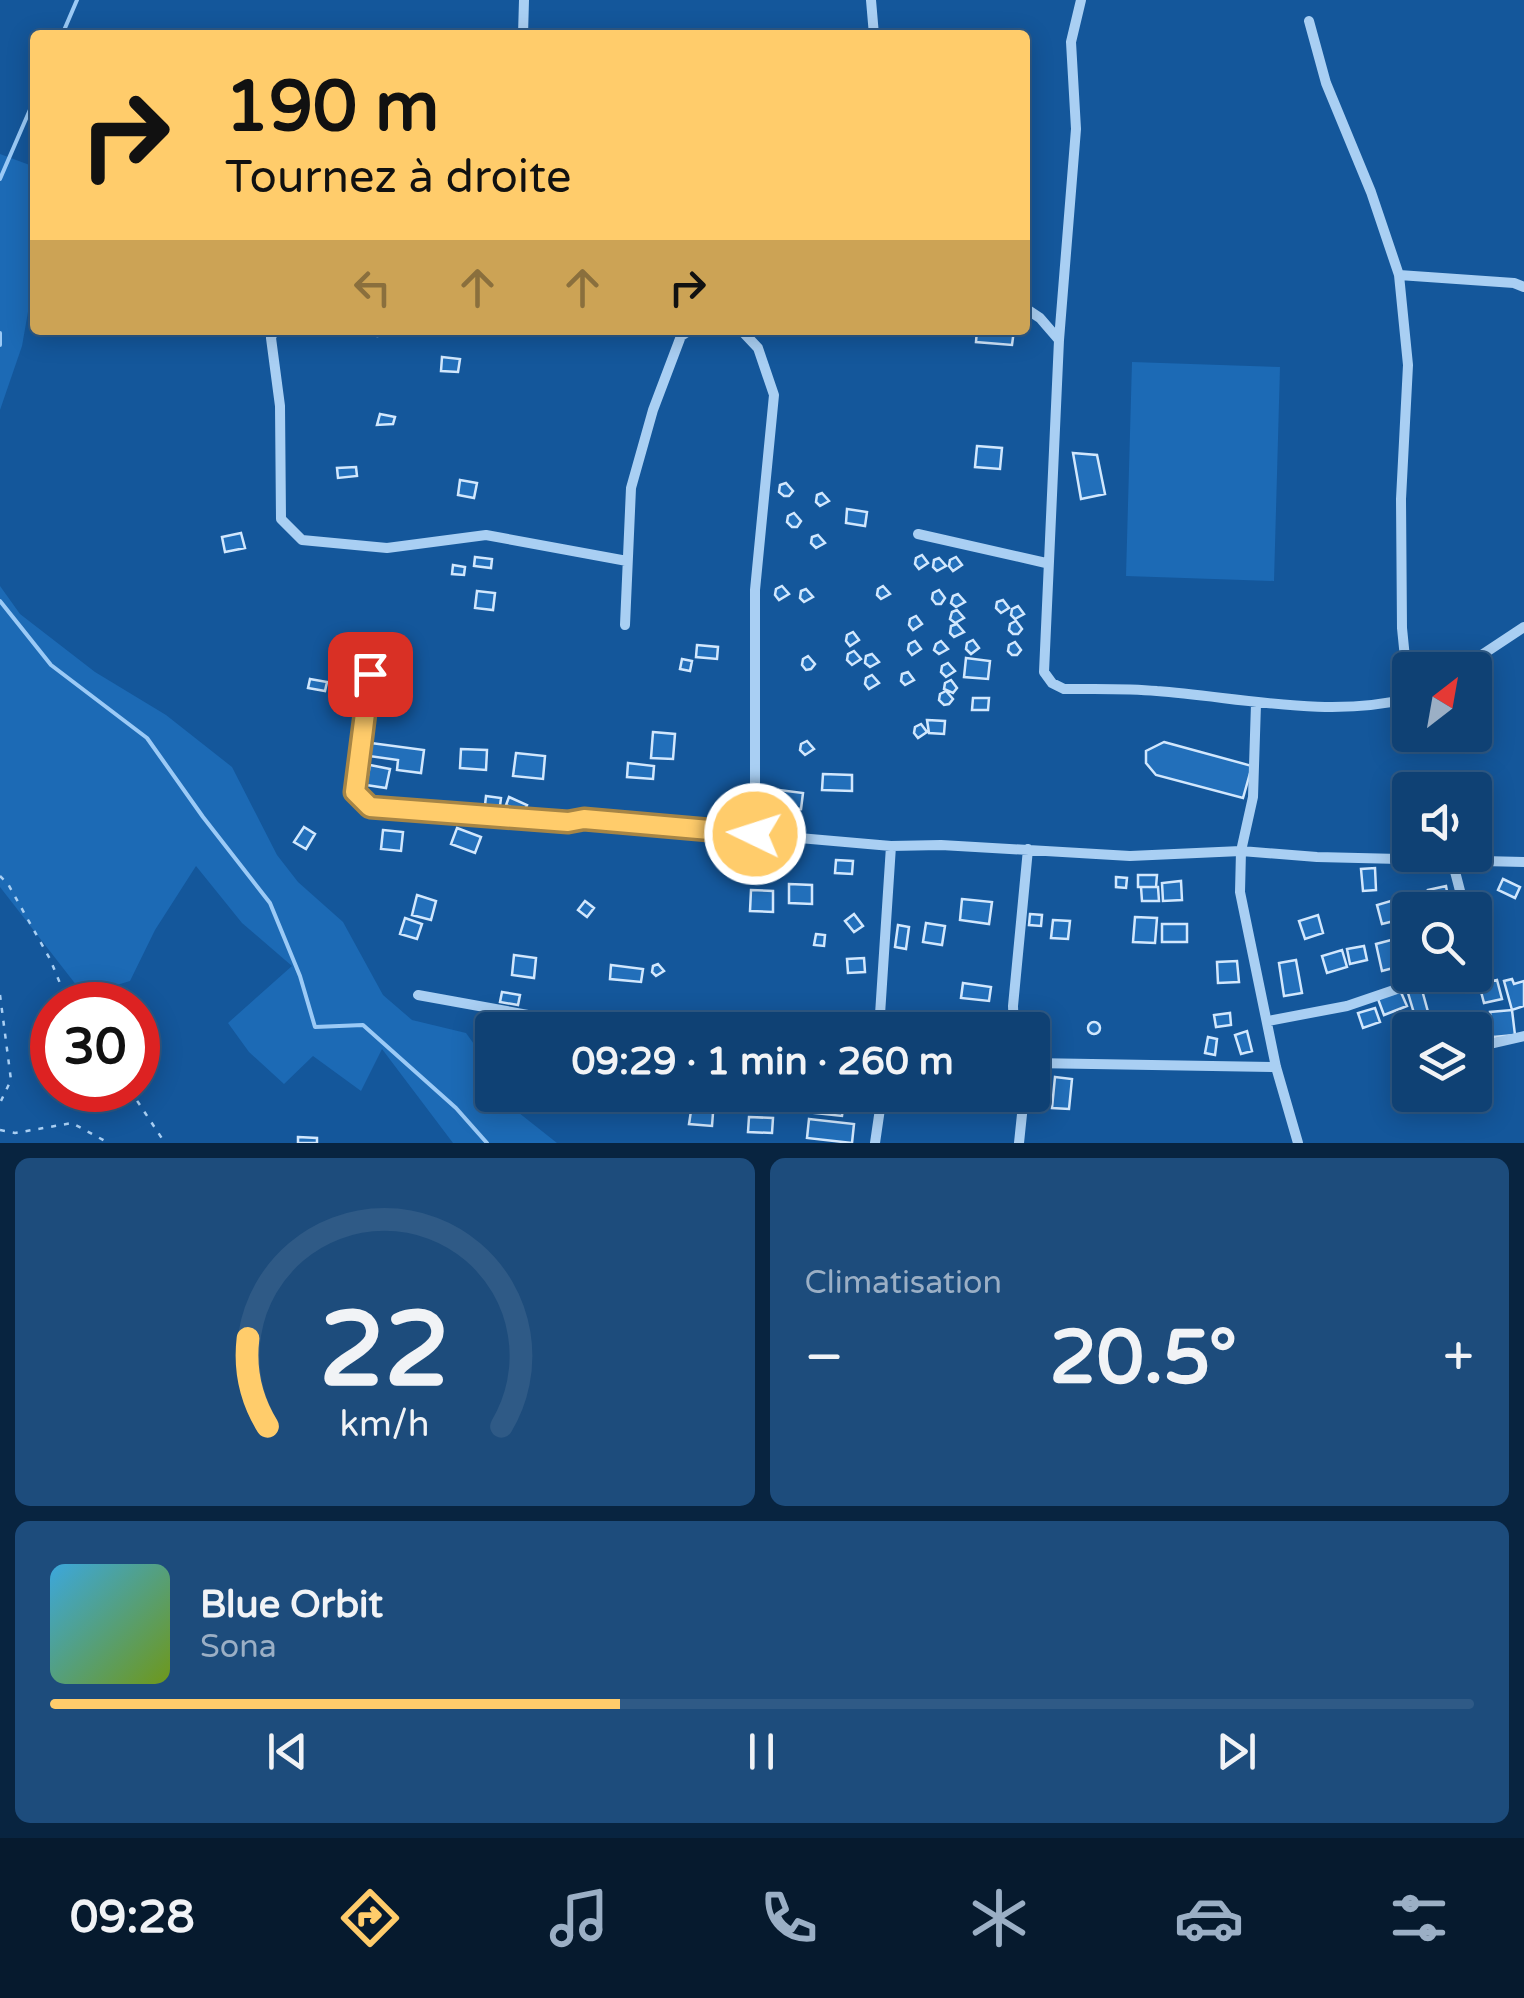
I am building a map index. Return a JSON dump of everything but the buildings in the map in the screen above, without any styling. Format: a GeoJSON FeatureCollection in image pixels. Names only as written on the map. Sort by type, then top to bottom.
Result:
{"type":"FeatureCollection","features":[{"type":"Feature","properties":{"kind":"street"},"geometry":{"type":"LineString","coordinates":[[523,30],[524,0]]}},
{"type":"Feature","properties":{"kind":"street"},"geometry":{"type":"LineString","coordinates":[[871,0],[874,30]]}},
{"type":"Feature","properties":{"kind":"street"},"geometry":{"type":"LineString","coordinates":[[1081,0],[1071,42],[1076,129],[1059,340],[1044,672],[1052,683],[1064,688],[1156,690],[1256,704],[1377,705],[1392,702]]}},
{"type":"Feature","properties":{"kind":"street"},"geometry":{"type":"LineString","coordinates":[[1309,22],[1326,83],[1371,192],[1399,275],[1408,365],[1401,499],[1404,652]]}},
{"type":"Feature","properties":{"kind":"street"},"geometry":{"type":"LineString","coordinates":[[1399,275],[1524,287]]}},
{"type":"Feature","properties":{"kind":"street"},"geometry":{"type":"LineString","coordinates":[[1030,311],[1059,340]]}},
{"type":"Feature","properties":{"kind":"street"},"geometry":{"type":"LineString","coordinates":[[272,335],[280,406],[281,519],[302,540],[387,548],[486,535],[627,561]]}},
{"type":"Feature","properties":{"kind":"street"},"geometry":{"type":"LineString","coordinates":[[624,625],[631,488],[653,410],[685,335]]}},
{"type":"Feature","properties":{"kind":"street"},"geometry":{"type":"LineString","coordinates":[[745,335],[758,348],[774,396],[755,590],[755,834]]}},
{"type":"Feature","properties":{"kind":"street"},"geometry":{"type":"LineString","coordinates":[[918,534],[1046,564]]}},
{"type":"Feature","properties":{"kind":"street"},"geometry":{"type":"LineString","coordinates":[[1486,652],[1524,627]]}},
{"type":"Feature","properties":{"kind":"street"},"geometry":{"type":"LineString","coordinates":[[370,674],[355,792],[370,807],[568,822],[584,819],[891,846],[1028,848],[1130,856],[1241,851],[1392,859]]}},
{"type":"Feature","properties":{"kind":"street"},"geometry":{"type":"LineString","coordinates":[[1256,704],[1253,797],[1241,851],[1240,892],[1276,1067],[1298,1143]]}},
{"type":"Feature","properties":{"kind":"street"},"geometry":{"type":"LineString","coordinates":[[880,1012],[891,846]]}},
{"type":"Feature","properties":{"kind":"street"},"geometry":{"type":"LineString","coordinates":[[1013,1012],[1028,848]]}},
{"type":"Feature","properties":{"kind":"street"},"geometry":{"type":"LineString","coordinates":[[1492,861],[1524,862]]}},
{"type":"Feature","properties":{"kind":"street"},"geometry":{"type":"LineString","coordinates":[[1268,1021],[1347,1006],[1392,991]]}},
{"type":"Feature","properties":{"kind":"street"},"geometry":{"type":"LineString","coordinates":[[418,994],[514,1012]]}},
{"type":"Feature","properties":{"kind":"street"},"geometry":{"type":"LineString","coordinates":[[1492,1044],[1524,1036]]}},
{"type":"Feature","properties":{"kind":"street"},"geometry":{"type":"LineString","coordinates":[[1050,1062],[1276,1067]]}},
{"type":"Feature","properties":{"kind":"street"},"geometry":{"type":"LineString","coordinates":[[875,1143],[880,1112]]}},
{"type":"Feature","properties":{"kind":"street"},"geometry":{"type":"LineString","coordinates":[[1019,1143],[1022,1112]]}},
{"type":"Feature","properties":{"kind":"path"},"geometry":{"type":"LineString","coordinates":[[0,876],[8,884],[60,982]]}},
{"type":"Feature","properties":{"kind":"path"},"geometry":{"type":"LineString","coordinates":[[0,995],[11,1080],[0,1103]]}},
{"type":"Feature","properties":{"kind":"path"},"geometry":{"type":"LineString","coordinates":[[145,1112],[166,1143]]}},
{"type":"Feature","properties":{"kind":"path"},"geometry":{"type":"LineString","coordinates":[[0,1130],[15,1133],[72,1123],[105,1141]]}},
{"type":"Feature","properties":{"kind":"shaded area"},"geometry":{"type":"Polygon","coordinates":[[[0,154],[30,165],[30,300],[22,346],[0,410],[0,154]]]}},
{"type":"Feature","properties":{"kind":"shaded area"},"geometry":{"type":"Polygon","coordinates":[[[1132,362],[1280,367],[1274,581],[1126,576],[1132,362]]]}},
{"type":"Feature","properties":{"kind":"shaded area"},"geometry":{"type":"Polygon","coordinates":[[[0,586],[20,614],[95,672],[166,715],[232,767],[277,855],[298,882],[343,922],[383,995],[412,1020],[466,1033],[475,1045],[475,1112],[518,1112],[557,1143],[453,1143],[382,1049],[361,1091],[313,1056],[284,1084],[249,1052],[228,1023],[292,966],[242,923],[196,866],[127,982],[74,982],[0,887],[0,586]]]}},
{"type":"Feature","properties":{"kind":"waterway"},"geometry":{"type":"LineString","coordinates":[[64,30],[77,0]]}},
{"type":"Feature","properties":{"kind":"waterway"},"geometry":{"type":"LineString","coordinates":[[0,179],[30,110]]}},
{"type":"Feature","properties":{"kind":"waterway"},"geometry":{"type":"LineString","coordinates":[[0,333],[0,345]]}},
{"type":"Feature","properties":{"kind":"waterway"},"geometry":{"type":"LineString","coordinates":[[0,601],[51,665],[147,738],[270,903],[300,976],[315,1027],[363,1025],[456,1108],[487,1143]]}},
{"type":"Feature","properties":{"kind":"route"},"geometry":{"type":"LineString","coordinates":[[370,674],[355,792],[370,807],[568,822],[584,819],[755,834]]}}]}
